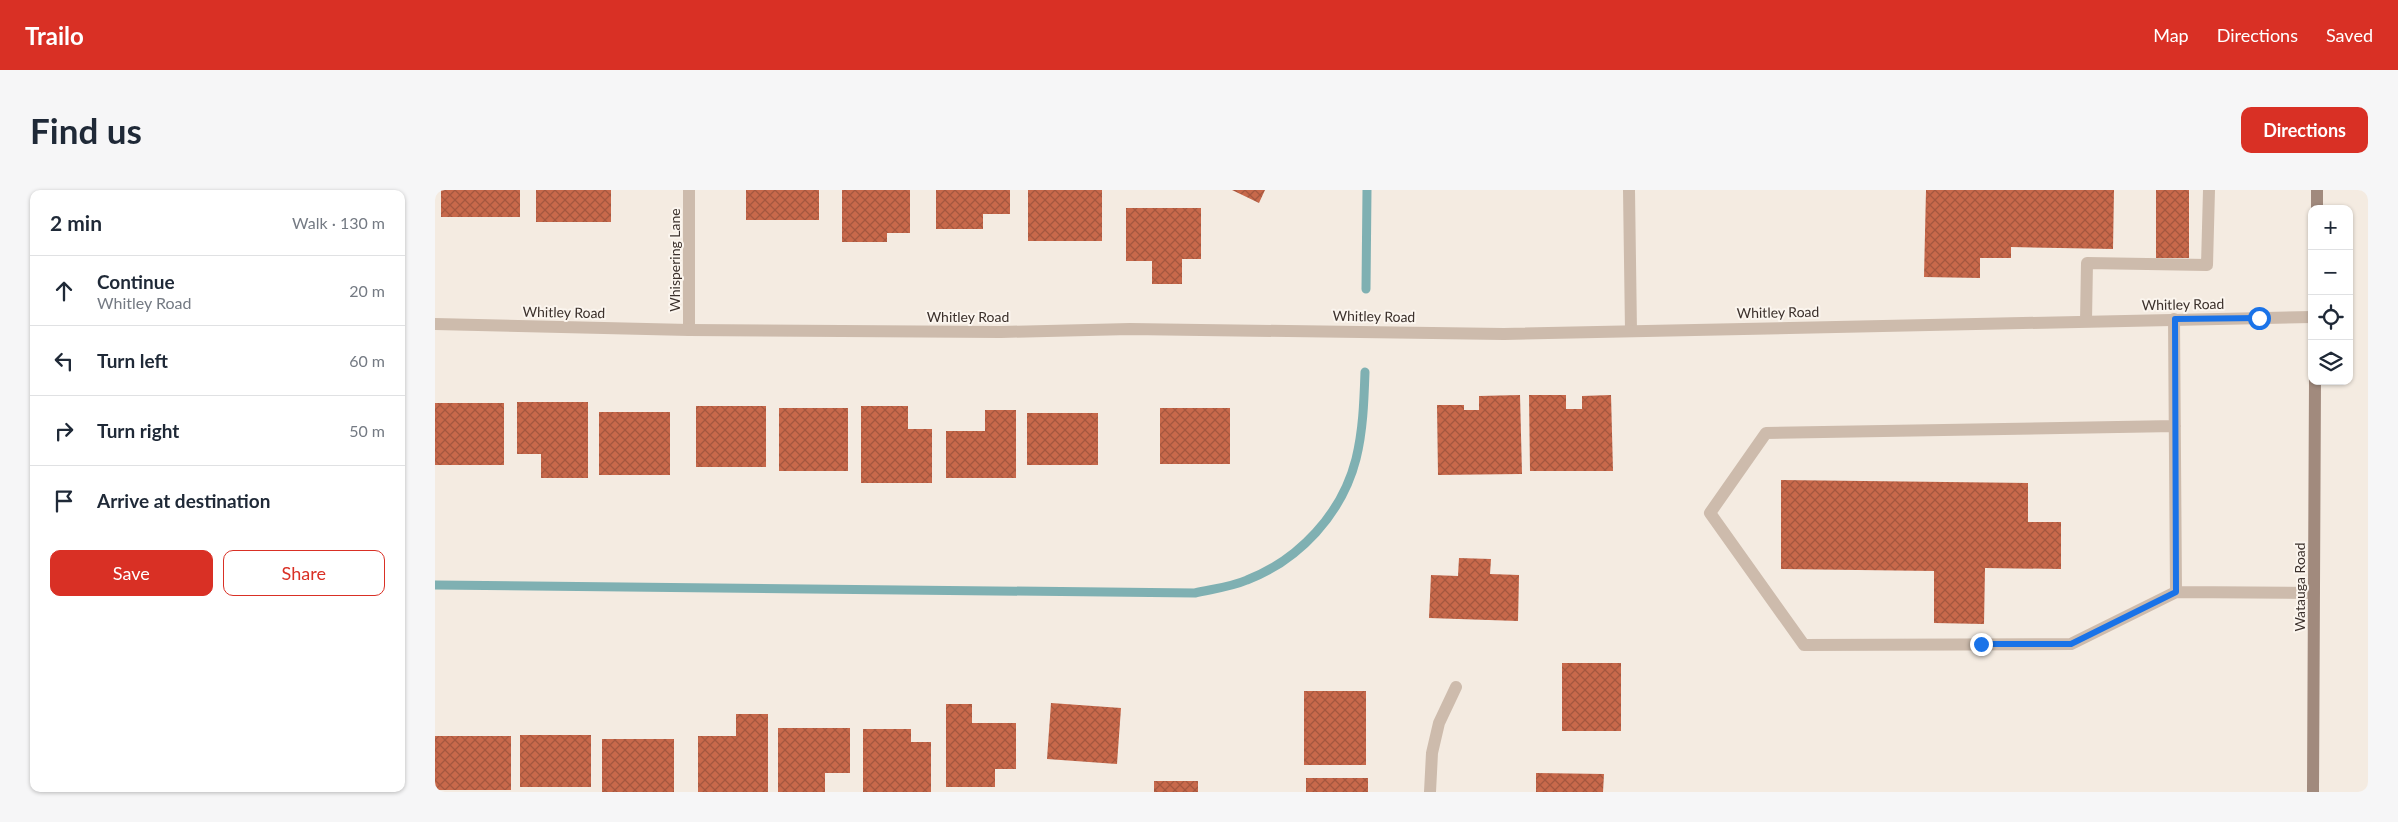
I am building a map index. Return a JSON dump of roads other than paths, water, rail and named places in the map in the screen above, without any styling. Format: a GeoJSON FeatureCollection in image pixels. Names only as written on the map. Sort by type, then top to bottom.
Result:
{"type":"FeatureCollection","features":[{"type":"Feature","properties":{"kind":"main road"},"geometry":{"type":"LineString","coordinates":[[2317,190],[2317,205]]}},
{"type":"Feature","properties":{"kind":"main road","name":"Watauga Road"},"geometry":{"type":"LineString","coordinates":[[2313,792],[2315,385]]}},
{"type":"Feature","properties":{"kind":"street","name":"Whispering Lane"},"geometry":{"type":"LineString","coordinates":[[689,190],[689,330]]}},
{"type":"Feature","properties":{"kind":"street"},"geometry":{"type":"LineString","coordinates":[[1629,190],[1631,331]]}},
{"type":"Feature","properties":{"kind":"street"},"geometry":{"type":"LineString","coordinates":[[2087,320],[2087,263],[2207,265],[2209,190]]}},
{"type":"Feature","properties":{"kind":"street","name":"Whitley Road"},"geometry":{"type":"LineString","coordinates":[[435,324],[689,330],[1397,331],[1504,334],[2087,320],[2308,317]]}},
{"type":"Feature","properties":{"kind":"street"},"geometry":{"type":"LineString","coordinates":[[2175,319],[2176,592]]}},
{"type":"Feature","properties":{"kind":"street"},"geometry":{"type":"LineString","coordinates":[[2175,426],[1766,433],[1710,513],[1804,645],[2071,644],[2176,592],[2314,594]]}},
{"type":"Feature","properties":{"kind":"street"},"geometry":{"type":"LineString","coordinates":[[1430,792],[1432,754],[1439,722],[1456,687]]}},
{"type":"Feature","properties":{"kind":"waterway"},"geometry":{"type":"LineString","coordinates":[[1366,289],[1367,190]]}},
{"type":"Feature","properties":{"kind":"waterway"},"geometry":{"type":"LineString","coordinates":[[435,585],[1195,593],[1228,586],[1266,571],[1284,560],[1316,533],[1329,516],[1340,498],[1356,459],[1362,427],[1365,372]]}}]}
